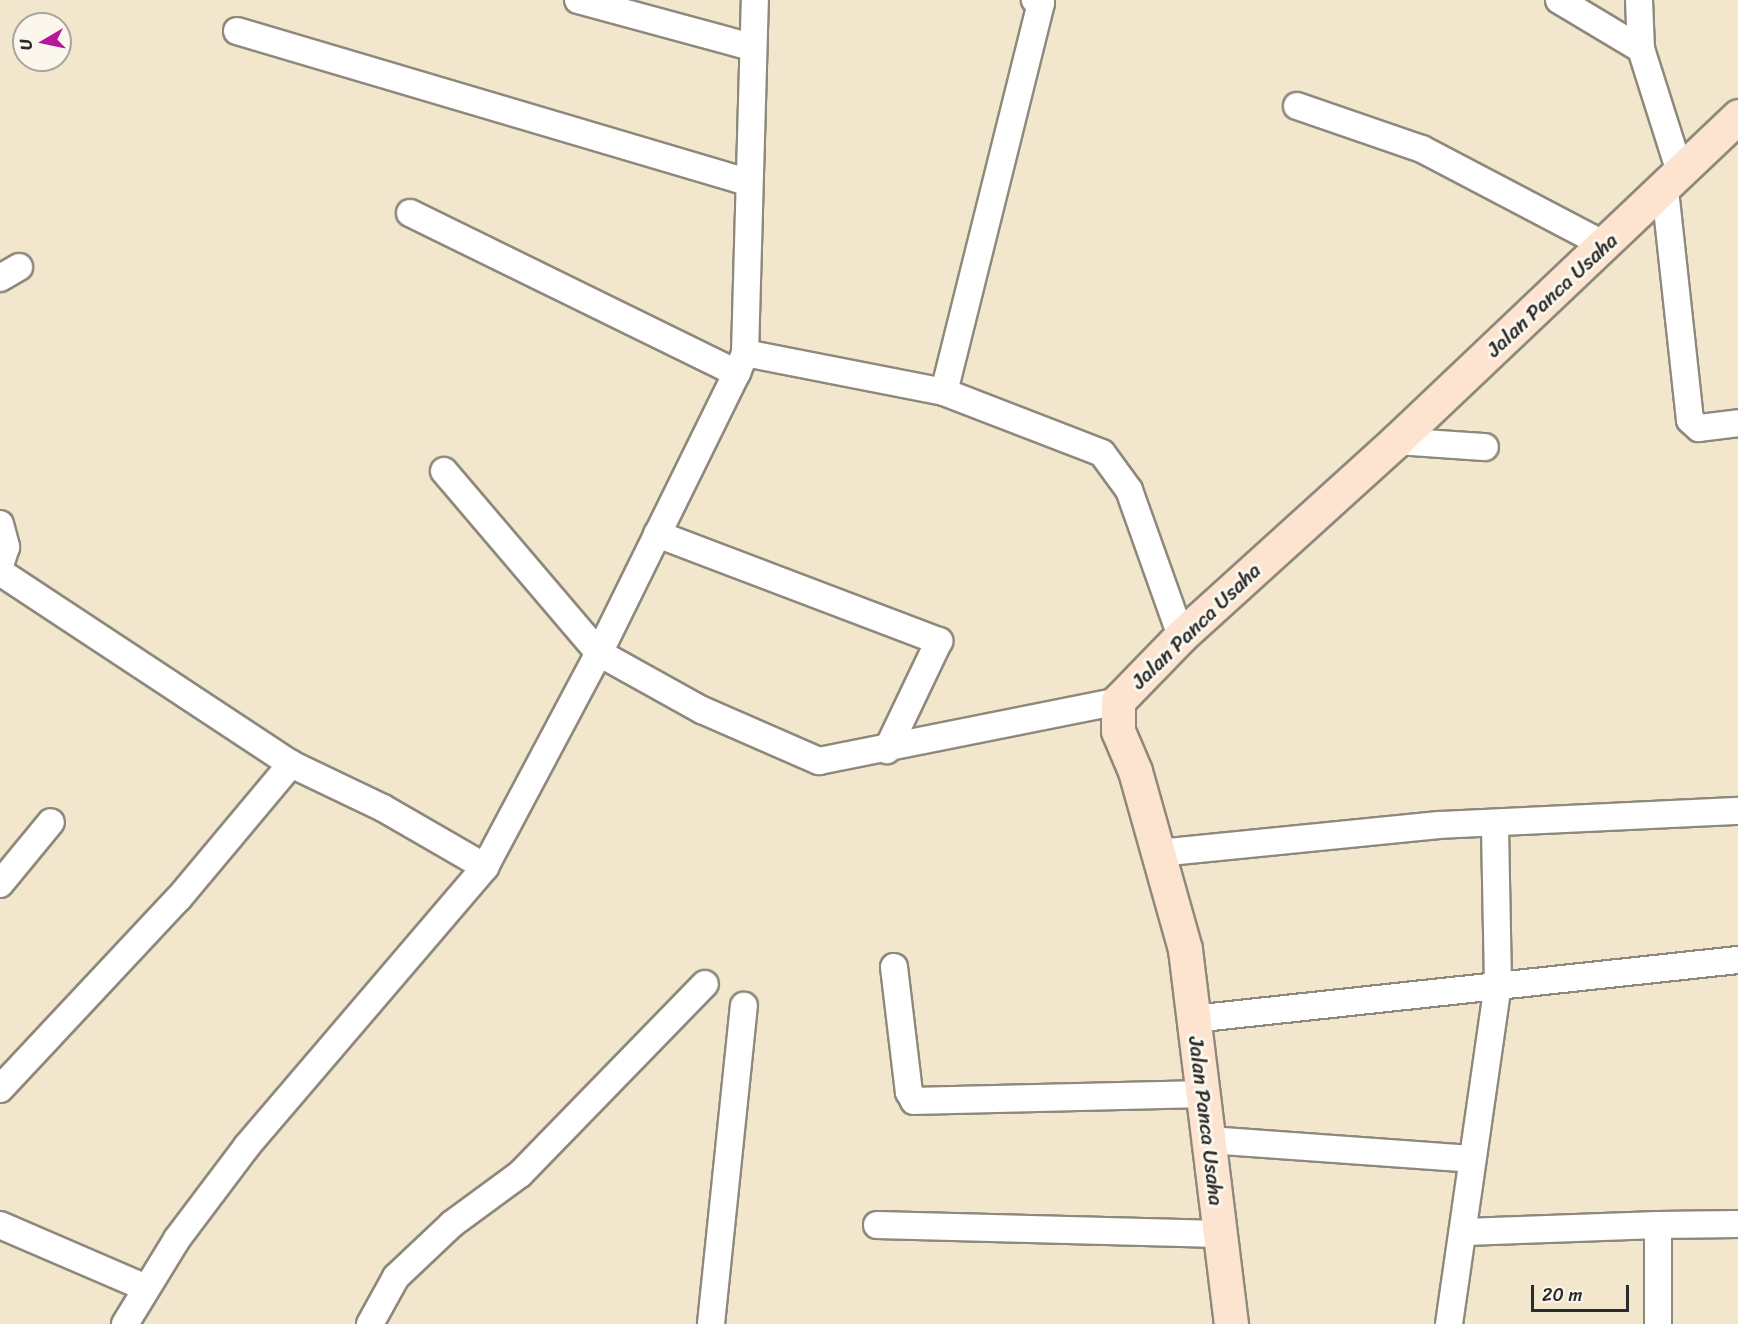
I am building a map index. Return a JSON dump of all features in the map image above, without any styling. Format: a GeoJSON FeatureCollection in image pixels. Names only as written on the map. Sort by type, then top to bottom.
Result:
{"type":"FeatureCollection","features":[{"type":"Feature","properties":{"kind":"street"},"geometry":{"type":"LineString","coordinates":[[578,0],[752,47]]}},
{"type":"Feature","properties":{"kind":"street"},"geometry":{"type":"LineString","coordinates":[[125,1324],[144,1287],[247,1146],[485,867],[599,653],[741,363],[755,0]]}},
{"type":"Feature","properties":{"kind":"street"},"geometry":{"type":"LineString","coordinates":[[1559,0],[1641,49]]}},
{"type":"Feature","properties":{"kind":"street"},"geometry":{"type":"LineString","coordinates":[[1639,0],[1641,49],[1673,181],[1690,420],[1699,429],[1738,423]]}},
{"type":"Feature","properties":{"kind":"street"},"geometry":{"type":"LineString","coordinates":[[944,393],[1039,1]]}},
{"type":"Feature","properties":{"kind":"street"},"geometry":{"type":"LineString","coordinates":[[237,31],[441,96],[747,182]]}},
{"type":"Feature","properties":{"kind":"street"},"geometry":{"type":"LineString","coordinates":[[1297,106],[1422,149],[1605,245]]}},
{"type":"Feature","properties":{"kind":"street","name":"Jalan Panca Usaha"},"geometry":{"type":"LineString","coordinates":[[1231,1324],[1185,949],[1160,853],[1118,731],[1118,701],[1181,636],[1396,441],[1673,181],[1738,116]]}},
{"type":"Feature","properties":{"kind":"street"},"geometry":{"type":"LineString","coordinates":[[410,213],[741,363],[944,393],[1102,453],[1129,490],[1181,636]]}},
{"type":"Feature","properties":{"kind":"street"},"geometry":{"type":"LineString","coordinates":[[1396,441],[1485,447]]}},
{"type":"Feature","properties":{"kind":"street"},"geometry":{"type":"LineString","coordinates":[[444,471],[599,653],[702,710],[819,761],[887,750],[1118,701]]}},
{"type":"Feature","properties":{"kind":"street"},"geometry":{"type":"LineString","coordinates":[[0,524],[6,547],[0,566]]}},
{"type":"Feature","properties":{"kind":"street"},"geometry":{"type":"LineString","coordinates":[[657,534],[939,641],[887,750]]}},
{"type":"Feature","properties":{"kind":"street"},"geometry":{"type":"LineString","coordinates":[[0,572],[291,764],[383,808],[485,867]]}},
{"type":"Feature","properties":{"kind":"street"},"geometry":{"type":"LineString","coordinates":[[0,1089],[180,898],[291,764]]}},
{"type":"Feature","properties":{"kind":"street"},"geometry":{"type":"LineString","coordinates":[[1160,853],[1439,825],[1495,826],[1738,811]]}},
{"type":"Feature","properties":{"kind":"street"},"geometry":{"type":"LineString","coordinates":[[0,884],[51,822]]}},
{"type":"Feature","properties":{"kind":"street"},"geometry":{"type":"LineString","coordinates":[[1449,1324],[1465,1232],[1498,984],[1495,826]]}},
{"type":"Feature","properties":{"kind":"street"},"geometry":{"type":"LineString","coordinates":[[1193,1018],[1738,960]]}},
{"type":"Feature","properties":{"kind":"street"},"geometry":{"type":"LineString","coordinates":[[894,968],[909,1092],[914,1101],[1202,1094]]}},
{"type":"Feature","properties":{"kind":"street"},"geometry":{"type":"LineString","coordinates":[[370,1324],[396,1277],[452,1224],[520,1174],[705,984]]}},
{"type":"Feature","properties":{"kind":"street"},"geometry":{"type":"LineString","coordinates":[[711,1324],[744,1006]]}},
{"type":"Feature","properties":{"kind":"street"},"geometry":{"type":"LineString","coordinates":[[1208,1140],[1473,1159]]}},
{"type":"Feature","properties":{"kind":"street"},"geometry":{"type":"LineString","coordinates":[[1465,1232],[1738,1224]]}},
{"type":"Feature","properties":{"kind":"street"},"geometry":{"type":"LineString","coordinates":[[0,1225],[144,1287]]}},
{"type":"Feature","properties":{"kind":"street"},"geometry":{"type":"LineString","coordinates":[[877,1225],[1220,1233]]}},
{"type":"Feature","properties":{"kind":"street"},"geometry":{"type":"LineString","coordinates":[[1658,1225],[1658,1324]]}}]}
